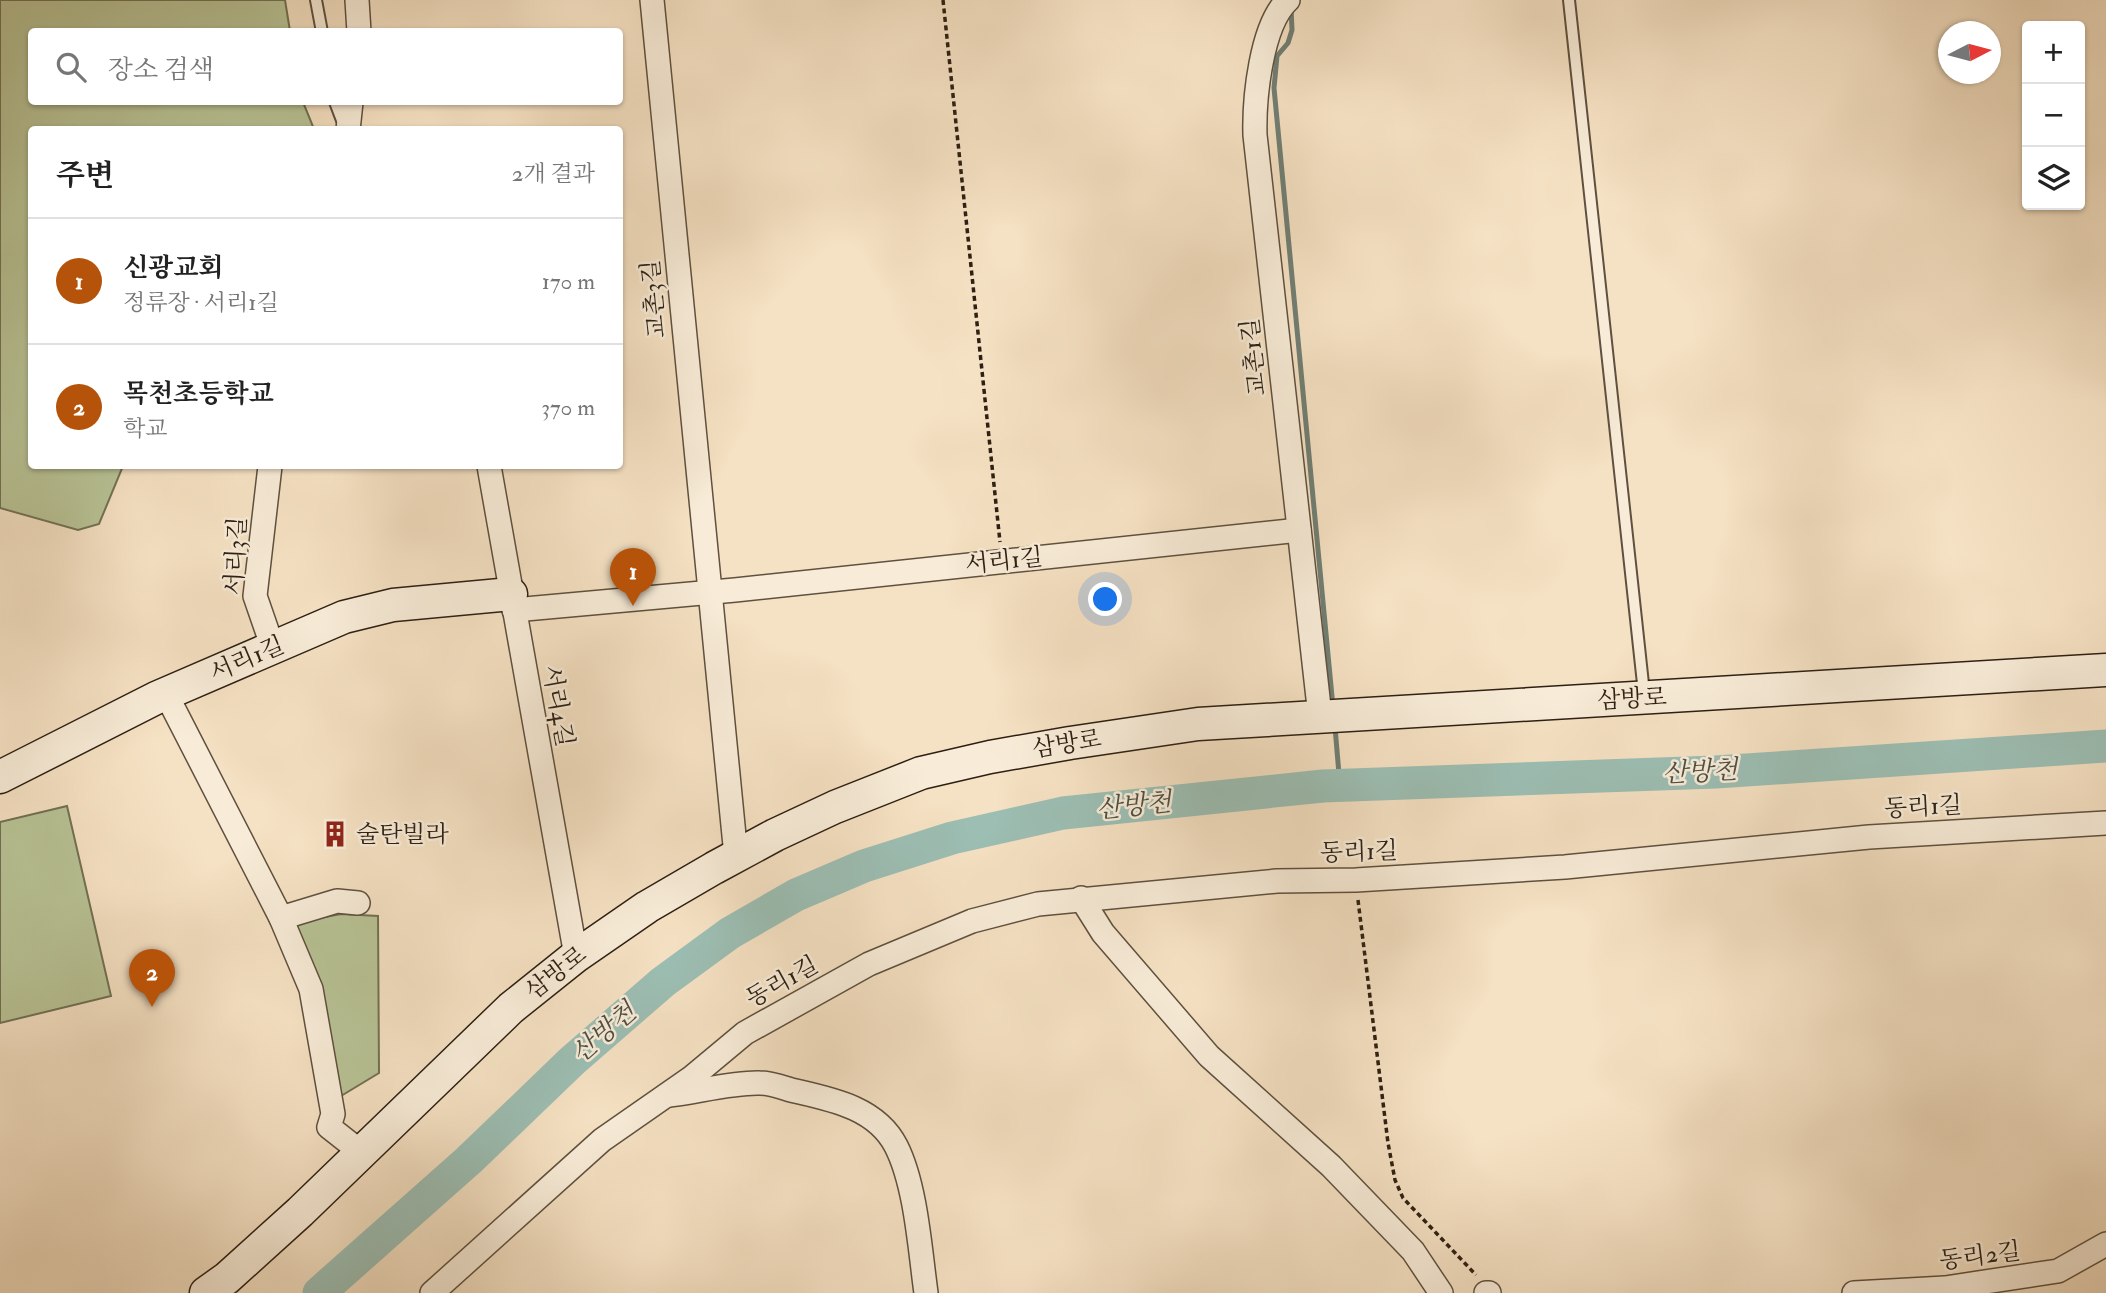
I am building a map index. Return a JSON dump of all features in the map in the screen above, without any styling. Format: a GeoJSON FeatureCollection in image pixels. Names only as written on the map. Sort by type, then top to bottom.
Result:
{"type":"FeatureCollection","features":[{"type":"Feature","properties":{"kind":"street"},"geometry":{"type":"LineString","coordinates":[[357,0],[359,28]]}},
{"type":"Feature","properties":{"kind":"street","name":"교촌3길"},"geometry":{"type":"LineString","coordinates":[[652,0],[709,593]]}},
{"type":"Feature","properties":{"kind":"street","name":"교촌1길"},"geometry":{"type":"LineString","coordinates":[[1283,4],[1269,36],[1254,108],[1255,135],[1299,530],[1329,715]]}},
{"type":"Feature","properties":{"kind":"street"},"geometry":{"type":"LineString","coordinates":[[345,126],[350,105]]}},
{"type":"Feature","properties":{"kind":"street","name":"서리3길"},"geometry":{"type":"LineString","coordinates":[[270,469],[255,596],[273,648]]}},
{"type":"Feature","properties":{"kind":"street","name":"서리4길"},"geometry":{"type":"LineString","coordinates":[[490,469],[576,956]]}},
{"type":"Feature","properties":{"kind":"street","name":"서리1길"},"geometry":{"type":"LineString","coordinates":[[0,776],[166,694],[344,617],[393,605],[709,593],[1299,530]]}},
{"type":"Feature","properties":{"kind":"street"},"geometry":{"type":"LineString","coordinates":[[709,593],[736,856]]}},
{"type":"Feature","properties":{"kind":"street","name":"삼방로"},"geometry":{"type":"LineString","coordinates":[[206,1293],[255,1254],[512,1008],[576,956],[648,907],[736,856],[835,807],[921,773],[990,757],[1198,724],[2106,670]]}},
{"type":"Feature","properties":{"kind":"street"},"geometry":{"type":"LineString","coordinates":[[166,694],[281,918],[311,989],[333,1114],[329,1127],[362,1153]]}},
{"type":"Feature","properties":{"kind":"street","name":"동리1길"},"geometry":{"type":"LineString","coordinates":[[432,1293],[602,1140],[691,1078],[746,1033],[869,964],[972,921],[1038,904],[1081,898],[1277,881],[1356,880],[1565,867],[1869,837],[2106,823]]}},
{"type":"Feature","properties":{"kind":"street"},"geometry":{"type":"LineString","coordinates":[[281,918],[344,895]]}},
{"type":"Feature","properties":{"kind":"street"},"geometry":{"type":"LineString","coordinates":[[1081,898],[1103,933],[1209,1056],[1340,1176],[1413,1251],[1441,1293]]}},
{"type":"Feature","properties":{"kind":"street","name":"동리1길"},"geometry":{"type":"LineString","coordinates":[[663,1096],[761,1083],[821,1097],[859,1110],[884,1129],[896,1146],[905,1169],[916,1221],[926,1293]]}},
{"type":"Feature","properties":{"kind":"street","name":"동리2길"},"geometry":{"type":"LineString","coordinates":[[1854,1293],[1945,1288],[2058,1271],[2106,1244]]}},
{"type":"Feature","properties":{"kind":"lane"},"geometry":{"type":"LineString","coordinates":[[316,0],[321,28]]}},
{"type":"Feature","properties":{"kind":"lane"},"geometry":{"type":"LineString","coordinates":[[1569,0],[1645,698]]}},
{"type":"Feature","properties":{"kind":"lane"},"geometry":{"type":"LineString","coordinates":[[336,105],[344,126]]}},
{"type":"Feature","properties":{"kind":"path"},"geometry":{"type":"LineString","coordinates":[[943,0],[1002,561]]}},
{"type":"Feature","properties":{"kind":"path"},"geometry":{"type":"LineString","coordinates":[[1356,880],[1395,1181],[1403,1198],[1477,1276],[1487,1293]]}},
{"type":"Feature","properties":{"kind":"green space"},"geometry":{"type":"Polygon","coordinates":[[[0,0],[285,0],[290,28],[28,28],[28,105],[304,105],[313,126],[28,126],[28,469],[122,469],[99,524],[78,530],[0,508],[0,0]]]}},
{"type":"Feature","properties":{"kind":"green space"},"geometry":{"type":"Polygon","coordinates":[[[67,806],[111,996],[0,1023],[0,822],[67,806]]]}},
{"type":"Feature","properties":{"kind":"green space"},"geometry":{"type":"Polygon","coordinates":[[[341,914],[378,916],[379,1073],[341,1096],[320,986],[293,923],[341,914]]]}},
{"type":"Feature","properties":{"kind":"waterway"},"geometry":{"type":"LineString","coordinates":[[1291,7],[1292,30],[1288,43],[1277,56],[1274,88],[1333,707]]}},
{"type":"Feature","properties":{"kind":"waterway"},"geometry":{"type":"LineString","coordinates":[[1335,727],[1340,786]]}},
{"type":"Feature","properties":{"kind":"waterway","name":"산방천"},"geometry":{"type":"LineString","coordinates":[[319,1293],[469,1160],[572,1061],[663,982],[730,933],[796,895],[864,866],[952,838],[1063,813],[1323,786],[1716,772],[2106,746]]}},
{"type":"Feature","properties":{"kind":"place","name":"신광교회"},"geometry":{"type":"Point","coordinates":[633,606]}},
{"type":"Feature","properties":{"kind":"place","name":"술탄빌라"},"geometry":{"type":"Point","coordinates":[335,834]}},
{"type":"Feature","properties":{"kind":"place","name":"목천초등학교"},"geometry":{"type":"Point","coordinates":[152,1007]}}]}
